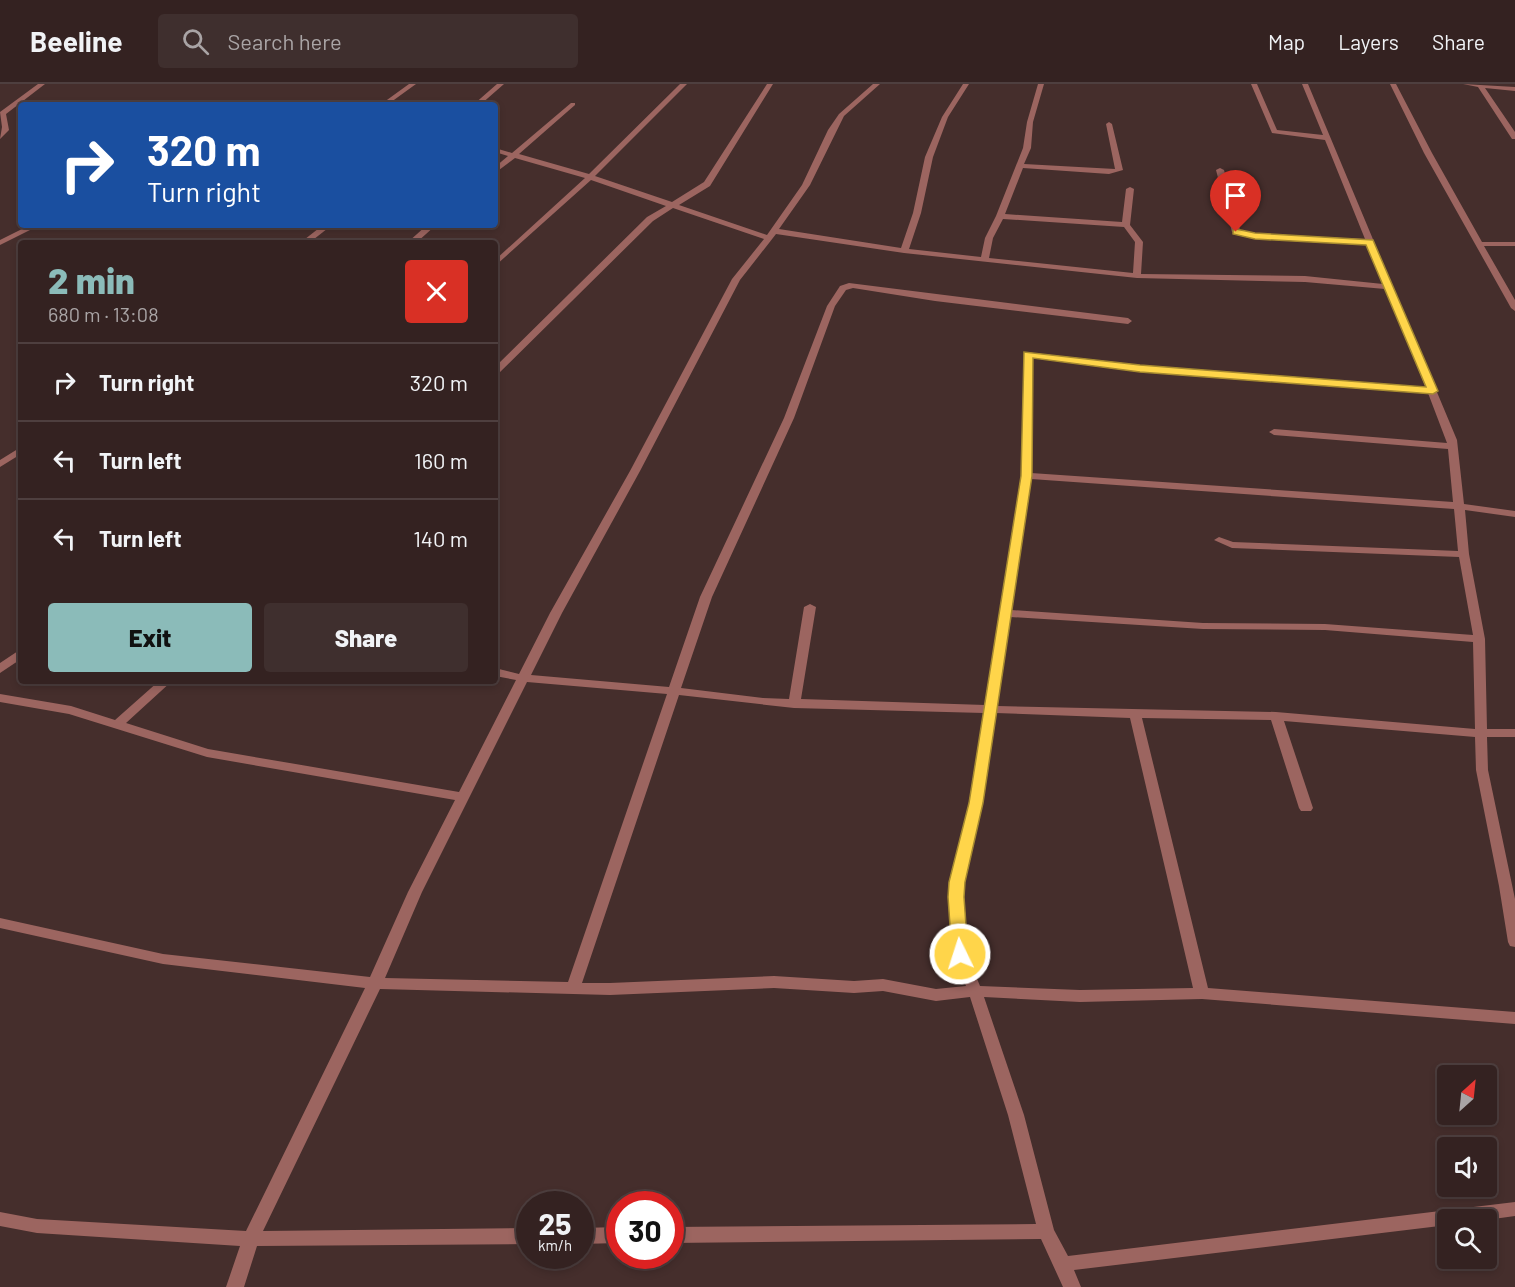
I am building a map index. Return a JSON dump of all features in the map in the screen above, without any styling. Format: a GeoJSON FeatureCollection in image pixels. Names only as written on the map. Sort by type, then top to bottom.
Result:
{"type":"FeatureCollection","features":[{"type":"Feature","properties":{"kind":"street"},"geometry":{"type":"LineString","coordinates":[[0,137],[6,131],[6,123],[1,116],[3,112],[42,84]]}},
{"type":"Feature","properties":{"kind":"street"},"geometry":{"type":"LineString","coordinates":[[387,102],[413,84]]}},
{"type":"Feature","properties":{"kind":"street"},"geometry":{"type":"LineString","coordinates":[[480,102],[501,84]]}},
{"type":"Feature","properties":{"kind":"street"},"geometry":{"type":"LineString","coordinates":[[498,261],[590,177],[684,84]]}},
{"type":"Feature","properties":{"kind":"street"},"geometry":{"type":"LineString","coordinates":[[498,369],[623,243],[650,219],[707,184],[770,84]]}},
{"type":"Feature","properties":{"kind":"street"},"geometry":{"type":"LineString","coordinates":[[235,1287],[251,1239],[375,983],[415,892],[556,612],[635,471],[736,279],[772,234],[806,185],[841,116],[877,84]]}},
{"type":"Feature","properties":{"kind":"street"},"geometry":{"type":"LineString","coordinates":[[904,250],[918,213],[928,157],[945,117],[966,84]]}},
{"type":"Feature","properties":{"kind":"street"},"geometry":{"type":"LineString","coordinates":[[985,260],[989,238],[1027,148],[1030,122],[1041,84]]}},
{"type":"Feature","properties":{"kind":"street"},"geometry":{"type":"LineString","coordinates":[[1254,84],[1274,132],[1326,138]]}},
{"type":"Feature","properties":{"kind":"street"},"geometry":{"type":"LineString","coordinates":[[1305,84],[1390,287],[1400,317],[1433,391],[1452,447],[1464,554],[1479,639],[1482,770],[1511,886],[1515,942]]}},
{"type":"Feature","properties":{"kind":"street"},"geometry":{"type":"LineString","coordinates":[[1393,84],[1428,153],[1515,308]]}},
{"type":"Feature","properties":{"kind":"street"},"geometry":{"type":"LineString","coordinates":[[1466,84],[1515,89]]}},
{"type":"Feature","properties":{"kind":"street"},"geometry":{"type":"LineString","coordinates":[[1480,85],[1515,137]]}},
{"type":"Feature","properties":{"kind":"street"},"geometry":{"type":"LineString","coordinates":[[498,168],[573,104]]}},
{"type":"Feature","properties":{"kind":"street"},"geometry":{"type":"LineString","coordinates":[[1021,166],[1109,172],[1119,170],[1109,124]]}},
{"type":"Feature","properties":{"kind":"street"},"geometry":{"type":"LineString","coordinates":[[498,151],[772,234],[1137,276],[1305,279],[1390,287]]}},
{"type":"Feature","properties":{"kind":"street"},"geometry":{"type":"LineString","coordinates":[[1220,170],[1236,232],[1255,236],[1370,242]]}},
{"type":"Feature","properties":{"kind":"street"},"geometry":{"type":"LineString","coordinates":[[1130,189],[1126,225],[1139,242],[1137,276]]}},
{"type":"Feature","properties":{"kind":"street"},"geometry":{"type":"LineString","coordinates":[[1000,216],[1126,225]]}},
{"type":"Feature","properties":{"kind":"street"},"geometry":{"type":"LineString","coordinates":[[0,243],[30,228]]}},
{"type":"Feature","properties":{"kind":"street"},"geometry":{"type":"LineString","coordinates":[[308,240],[324,228]]}},
{"type":"Feature","properties":{"kind":"street"},"geometry":{"type":"LineString","coordinates":[[414,240],[428,228]]}},
{"type":"Feature","properties":{"kind":"street"},"geometry":{"type":"LineString","coordinates":[[1481,244],[1515,244]]}},
{"type":"Feature","properties":{"kind":"street"},"geometry":{"type":"LineString","coordinates":[[573,988],[706,597],[789,418],[831,306],[843,288],[852,285],[935,298],[1128,321]]}},
{"type":"Feature","properties":{"kind":"street"},"geometry":{"type":"LineString","coordinates":[[1072,1287],[1046,1231],[1016,1115],[975,991],[960,954],[956,897],[957,882],[976,803],[1026,476],[1028,354],[1140,368],[1433,391]]}},
{"type":"Feature","properties":{"kind":"street"},"geometry":{"type":"LineString","coordinates":[[1274,432],[1452,447]]}},
{"type":"Feature","properties":{"kind":"street"},"geometry":{"type":"LineString","coordinates":[[0,464],[18,452]]}},
{"type":"Feature","properties":{"kind":"street"},"geometry":{"type":"LineString","coordinates":[[1026,476],[1459,506],[1515,514]]}},
{"type":"Feature","properties":{"kind":"street"},"geometry":{"type":"LineString","coordinates":[[1219,540],[1232,545],[1464,554]]}},
{"type":"Feature","properties":{"kind":"street"},"geometry":{"type":"LineString","coordinates":[[794,704],[810,607]]}},
{"type":"Feature","properties":{"kind":"street"},"geometry":{"type":"LineString","coordinates":[[1004,613],[1203,626],[1325,627],[1479,639]]}},
{"type":"Feature","properties":{"kind":"street"},"geometry":{"type":"LineString","coordinates":[[0,669],[18,655]]}},
{"type":"Feature","properties":{"kind":"street"},"geometry":{"type":"LineString","coordinates":[[498,673],[523,678],[794,704],[1276,716],[1480,734],[1515,733]]}},
{"type":"Feature","properties":{"kind":"street"},"geometry":{"type":"LineString","coordinates":[[117,724],[163,684]]}},
{"type":"Feature","properties":{"kind":"street"},"geometry":{"type":"LineString","coordinates":[[0,698],[71,710],[207,753],[463,797]]}},
{"type":"Feature","properties":{"kind":"street"},"geometry":{"type":"LineString","coordinates":[[1135,714],[1202,993]]}},
{"type":"Feature","properties":{"kind":"street"},"geometry":{"type":"LineString","coordinates":[[1276,716],[1306,808]]}},
{"type":"Feature","properties":{"kind":"street"},"geometry":{"type":"LineString","coordinates":[[2,928],[163,959],[375,983],[610,989],[774,982],[854,987],[883,985],[936,995],[975,991],[1080,996],[1202,993],[1515,1018]]}},
{"type":"Feature","properties":{"kind":"street"},"geometry":{"type":"LineString","coordinates":[[1063,1264],[1515,1209]]}},
{"type":"Feature","properties":{"kind":"street"},"geometry":{"type":"LineString","coordinates":[[0,1219],[37,1226],[251,1239],[516,1236]]}},
{"type":"Feature","properties":{"kind":"street"},"geometry":{"type":"LineString","coordinates":[[684,1235],[1046,1231]]}},
{"type":"Feature","properties":{"kind":"route"},"geometry":{"type":"LineString","coordinates":[[960,954],[957,882],[976,803],[1007,587],[1026,476],[1028,354],[1140,368],[1433,391],[1370,242],[1255,236],[1236,232]]}}]}
